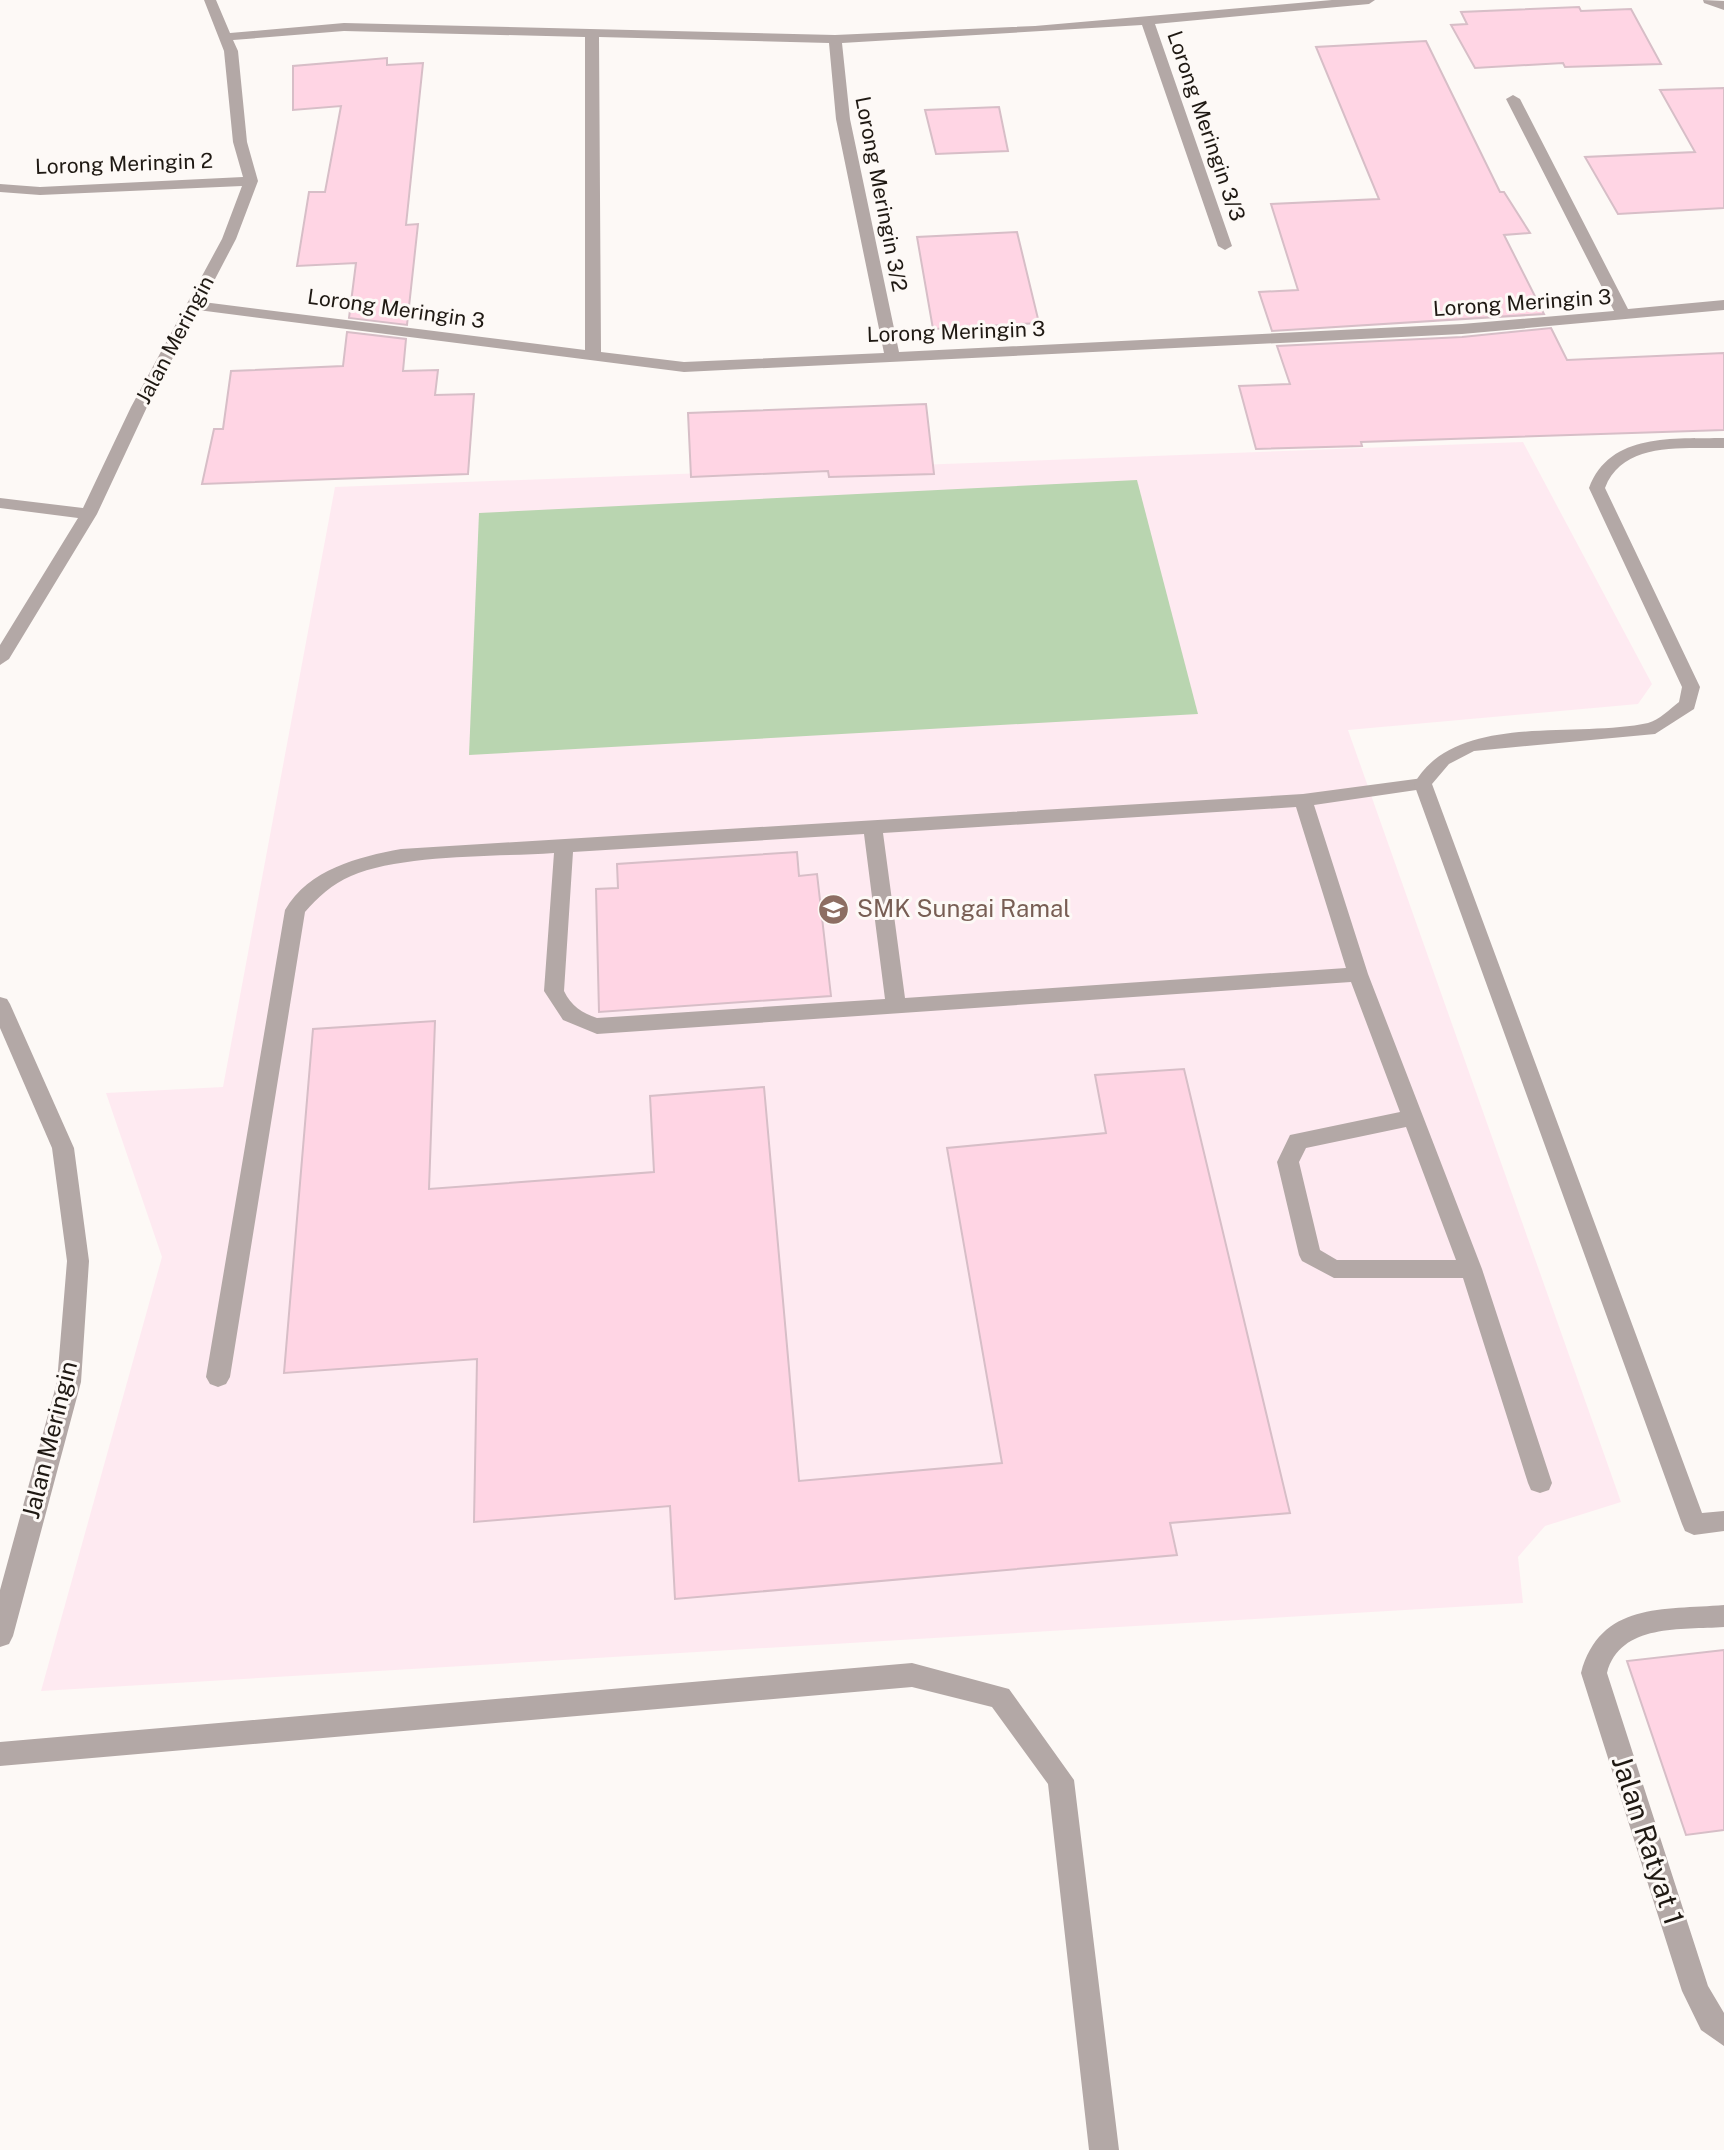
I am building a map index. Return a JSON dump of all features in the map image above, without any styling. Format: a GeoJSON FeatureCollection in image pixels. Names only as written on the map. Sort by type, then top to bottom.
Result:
{"type":"FeatureCollection","features":[{"type":"Feature","properties":{"kind":"street"},"geometry":{"type":"LineString","coordinates":[[209,0],[231,51],[240,142],[251,181]]}},
{"type":"Feature","properties":{"kind":"street"},"geometry":{"type":"LineString","coordinates":[[225,37],[344,27],[835,39],[986,33],[1369,0]]}},
{"type":"Feature","properties":{"kind":"street"},"geometry":{"type":"LineString","coordinates":[[1709,0],[1724,6]]}},
{"type":"Feature","properties":{"kind":"street","name":"Lorong Meringin 3/3"},"geometry":{"type":"LineString","coordinates":[[1147,21],[1225,246]]}},
{"type":"Feature","properties":{"kind":"street"},"geometry":{"type":"LineString","coordinates":[[592,33],[593,356]]}},
{"type":"Feature","properties":{"kind":"street","name":"Lorong Meringin 3/2"},"geometry":{"type":"LineString","coordinates":[[835,39],[844,119],[892,355]]}},
{"type":"Feature","properties":{"kind":"street"},"geometry":{"type":"LineString","coordinates":[[1513,99],[1624,316]]}},
{"type":"Feature","properties":{"kind":"street","name":"Lorong Meringin 2"},"geometry":{"type":"LineString","coordinates":[[0,188],[40,191],[251,181]]}},
{"type":"Feature","properties":{"kind":"street","name":"Jalan Meringin"},"geometry":{"type":"LineString","coordinates":[[0,659],[89,514],[139,407],[229,239],[251,181]]}},
{"type":"Feature","properties":{"kind":"street","name":"Lorong Meringin 3"},"geometry":{"type":"LineString","coordinates":[[193,305],[684,367],[1462,329],[1724,305]]}},
{"type":"Feature","properties":{"kind":"street"},"geometry":{"type":"LineString","coordinates":[[1724,443],[1637,450],[1614,459],[1600,473],[1597,488],[1691,687],[1688,705],[1655,728],[1471,745],[1449,754],[1432,768],[1423,785],[1694,1524],[1724,1521]]}},
{"type":"Feature","properties":{"kind":"street"},"geometry":{"type":"LineString","coordinates":[[0,503],[89,514]]}},
{"type":"Feature","properties":{"kind":"street"},"geometry":{"type":"LineString","coordinates":[[218,1377],[295,910],[310,892],[332,874],[364,862],[401,856],[1303,800],[1423,785]]}},
{"type":"Feature","properties":{"kind":"street"},"geometry":{"type":"LineString","coordinates":[[1303,800],[1358,974],[1471,1269],[1540,1483]]}},
{"type":"Feature","properties":{"kind":"street"},"geometry":{"type":"LineString","coordinates":[[873,826],[896,1006]]}},
{"type":"Feature","properties":{"kind":"street"},"geometry":{"type":"LineString","coordinates":[[564,846],[554,991],[561,1009],[577,1021],[597,1026],[1358,974]]}},
{"type":"Feature","properties":{"kind":"street","name":"Jalan Meringin"},"geometry":{"type":"LineString","coordinates":[[0,1004],[63,1148],[78,1261],[69,1382],[0,1636]]}},
{"type":"Feature","properties":{"kind":"street"},"geometry":{"type":"LineString","coordinates":[[1415,1117],[1298,1141],[1288,1162],[1310,1255],[1334,1269],[1471,1269]]}},
{"type":"Feature","properties":{"kind":"street","name":"Jalan Ratyat 1"},"geometry":{"type":"LineString","coordinates":[[1724,1616],[1638,1625],[1619,1631],[1604,1642],[1595,1657],[1594,1673],[1696,1991],[1711,2020],[1724,2032]]}},
{"type":"Feature","properties":{"kind":"street"},"geometry":{"type":"LineString","coordinates":[[0,1754],[912,1675],[1000,1697],[1061,1780],[1104,2150]]}},
{"type":"Feature","properties":{"kind":"shaded area","name":"SMK Sungai Ramal"},"geometry":{"type":"Polygon","coordinates":[[[1523,442],[1652,684],[1638,704],[1348,730],[1621,1502],[1545,1526],[1518,1557],[1523,1603],[41,1691],[162,1257],[106,1093],[223,1087],[335,487],[1523,442]]]}},
{"type":"Feature","properties":{"kind":"green space"},"geometry":{"type":"Polygon","coordinates":[[[1137,480],[1198,714],[469,755],[479,513],[1137,480]]]}},
{"type":"Feature","properties":{"kind":"building"},"geometry":{"type":"Polygon","coordinates":[[[1579,7],[1581,11],[1631,9],[1661,64],[1565,67],[1563,63],[1475,68],[1451,25],[1467,24],[1461,12],[1579,7]]]}},
{"type":"Feature","properties":{"kind":"building"},"geometry":{"type":"Polygon","coordinates":[[[1426,41],[1500,192],[1504,192],[1530,233],[1504,235],[1544,314],[1272,331],[1259,292],[1298,290],[1271,204],[1379,199],[1316,47],[1426,41]]]}},
{"type":"Feature","properties":{"kind":"building"},"geometry":{"type":"Polygon","coordinates":[[[387,58],[387,65],[423,63],[406,225],[418,224],[407,325],[349,318],[356,263],[297,266],[309,192],[325,192],[341,106],[293,110],[293,66],[387,58]]]}},
{"type":"Feature","properties":{"kind":"building"},"geometry":{"type":"Polygon","coordinates":[[[1724,88],[1724,208],[1618,214],[1585,157],[1695,152],[1660,90],[1724,88]]]}},
{"type":"Feature","properties":{"kind":"building"},"geometry":{"type":"Polygon","coordinates":[[[999,107],[1008,151],[936,154],[925,110],[999,107]]]}},
{"type":"Feature","properties":{"kind":"building"},"geometry":{"type":"Polygon","coordinates":[[[1017,232],[1039,323],[933,329],[917,237],[1017,232]]]}},
{"type":"Feature","properties":{"kind":"building"},"geometry":{"type":"Polygon","coordinates":[[[1551,328],[1567,360],[1724,353],[1724,430],[1361,442],[1362,446],[1256,449],[1239,386],[1290,384],[1277,346],[1462,337],[1551,328]]]}},
{"type":"Feature","properties":{"kind":"building"},"geometry":{"type":"Polygon","coordinates":[[[347,332],[406,339],[403,371],[438,370],[435,395],[474,394],[468,474],[202,484],[214,429],[223,429],[231,371],[343,366],[347,332]]]}},
{"type":"Feature","properties":{"kind":"building"},"geometry":{"type":"Polygon","coordinates":[[[926,404],[934,474],[829,477],[828,471],[691,477],[688,413],[926,404]]]}},
{"type":"Feature","properties":{"kind":"building"},"geometry":{"type":"Polygon","coordinates":[[[797,852],[799,876],[817,874],[831,996],[599,1012],[596,889],[618,888],[617,864],[797,852]]]}},
{"type":"Feature","properties":{"kind":"building"},"geometry":{"type":"Polygon","coordinates":[[[435,1021],[429,1189],[654,1172],[650,1096],[764,1087],[799,1481],[1002,1463],[947,1148],[1106,1133],[1095,1075],[1184,1069],[1290,1513],[1170,1523],[1177,1555],[675,1599],[670,1506],[474,1522],[477,1359],[284,1373],[313,1029],[435,1021]]]}},
{"type":"Feature","properties":{"kind":"building"},"geometry":{"type":"Polygon","coordinates":[[[1724,1650],[1724,1830],[1686,1835],[1627,1661],[1724,1650]]]}},
{"type":"Feature","properties":{"kind":"place","name":"SMK Sungai Ramal"},"geometry":{"type":"Point","coordinates":[834,909]}}]}
